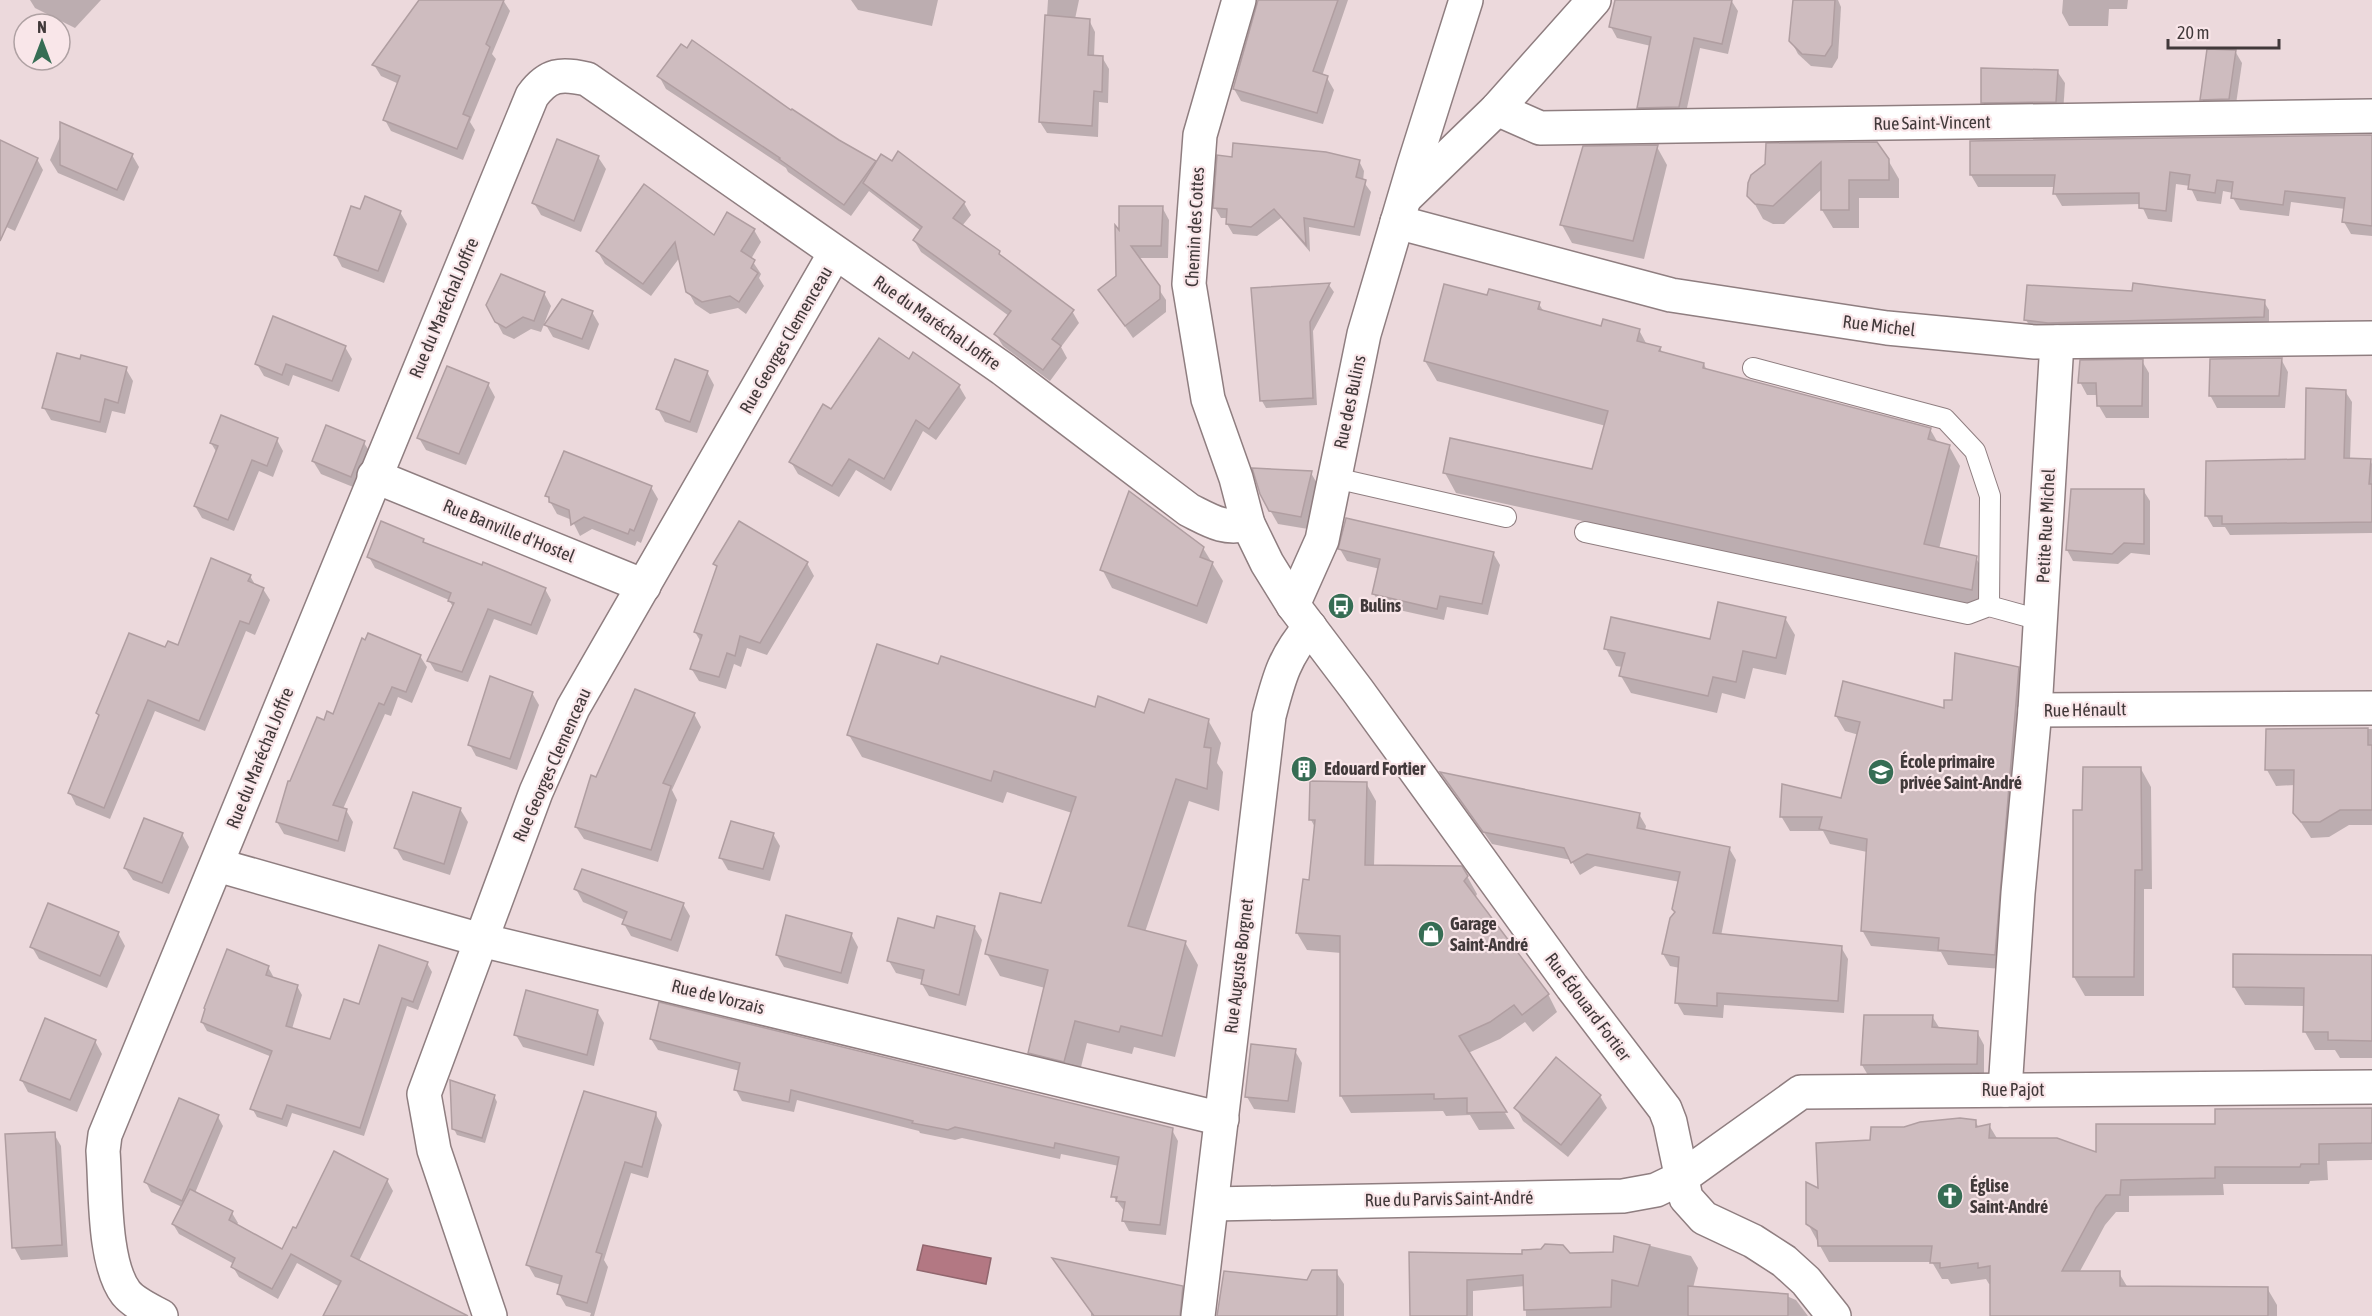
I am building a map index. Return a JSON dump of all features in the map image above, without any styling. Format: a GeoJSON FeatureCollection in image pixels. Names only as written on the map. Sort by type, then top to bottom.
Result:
{"type":"FeatureCollection","features":[{"type":"Feature","properties":{"kind":"street","name":"Chemin des Cottes"},"geometry":{"type":"LineString","coordinates":[[1239,0],[1200,135],[1189,284],[1208,399],[1236,478],[1248,524]]}},
{"type":"Feature","properties":{"kind":"street"},"geometry":{"type":"LineString","coordinates":[[1430,115],[1466,0]]}},
{"type":"Feature","properties":{"kind":"street","name":"Rue des Bulins"},"geometry":{"type":"LineString","coordinates":[[1401,210],[1594,0]]}},
{"type":"Feature","properties":{"kind":"street","name":"Rue du Maréchal Joffre"},"geometry":{"type":"LineString","coordinates":[[161,1316],[127,1295],[114,1270],[110,1249],[103,1151],[105,1135],[374,476],[532,96],[542,82],[555,76],[570,75],[586,79],[1003,369],[1189,510],[1233,528],[1248,524]]}},
{"type":"Feature","properties":{"kind":"street","name":"Rue des Bulins"},"geometry":{"type":"LineString","coordinates":[[1301,616],[1322,540],[1364,334],[1430,115],[1451,119],[1478,118],[1497,108]]}},
{"type":"Feature","properties":{"kind":"street","name":"Rue Saint-Vincent"},"geometry":{"type":"LineString","coordinates":[[1497,108],[1540,128],[2372,116]]}},
{"type":"Feature","properties":{"kind":"street","name":"Rue Michel"},"geometry":{"type":"LineString","coordinates":[[1401,210],[1671,295],[1887,328],[2035,342],[2372,338]]}},
{"type":"Feature","properties":{"kind":"street","name":"Rue Georges Clemenceau"},"geometry":{"type":"LineString","coordinates":[[490,1316],[434,1150],[424,1094],[537,792],[573,708],[836,253]]}},
{"type":"Feature","properties":{"kind":"street","name":"Petite Rue Michel"},"geometry":{"type":"LineString","coordinates":[[2035,710],[2057,342]]}},
{"type":"Feature","properties":{"kind":"street","name":"Rue Banville d'Hostel"},"geometry":{"type":"LineString","coordinates":[[374,476],[644,586]]}},
{"type":"Feature","properties":{"kind":"street","name":"Rue Édouard Fortier"},"geometry":{"type":"LineString","coordinates":[[1248,524],[1267,563],[1301,616],[1572,987],[1665,1109],[1670,1122],[1686,1198],[1704,1218],[1753,1241],[1784,1261],[1806,1281],[1834,1316]]}},
{"type":"Feature","properties":{"kind":"street","name":"Rue Auguste Borgnet"},"geometry":{"type":"LineString","coordinates":[[1198,1316],[1269,716],[1282,666],[1295,645],[1301,616]]}},
{"type":"Feature","properties":{"kind":"street","name":"Rue Hénault"},"geometry":{"type":"LineString","coordinates":[[2005,1090],[2018,893],[2035,710],[2372,708]]}},
{"type":"Feature","properties":{"kind":"street","name":"Rue de Vorzais"},"geometry":{"type":"LineString","coordinates":[[217,865],[481,940],[1222,1119]]}},
{"type":"Feature","properties":{"kind":"street","name":"Rue Pajot"},"geometry":{"type":"LineString","coordinates":[[1681,1178],[1801,1092],[2372,1087]]}},
{"type":"Feature","properties":{"kind":"street","name":"Rue du Parvis Saint-André"},"geometry":{"type":"LineString","coordinates":[[1213,1204],[1623,1196],[1656,1190],[1681,1178]]}},
{"type":"Feature","properties":{"kind":"lane"},"geometry":{"type":"LineString","coordinates":[[1752,368],[1945,419],[1975,451],[1990,496],[1989,606]]}},
{"type":"Feature","properties":{"kind":"lane"},"geometry":{"type":"LineString","coordinates":[[1335,478],[1506,517]]}},
{"type":"Feature","properties":{"kind":"lane"},"geometry":{"type":"LineString","coordinates":[[1586,532],[1968,614],[1989,606],[2040,620]]}},
{"type":"Feature","properties":{"kind":"shaded area"},"geometry":{"type":"Polygon","coordinates":[[[923,1245],[991,1258],[986,1284],[917,1270],[923,1245]]]}},
{"type":"Feature","properties":{"kind":"building"},"geometry":{"type":"Polygon","coordinates":[[[419,0],[504,0],[486,44],[490,47],[463,114],[470,117],[457,149],[383,120],[400,76],[372,65],[419,0]]]}},
{"type":"Feature","properties":{"kind":"building"},"geometry":{"type":"Polygon","coordinates":[[[1258,0],[1338,0],[1313,71],[1328,76],[1317,113],[1233,89],[1258,0]]]}},
{"type":"Feature","properties":{"kind":"building"},"geometry":{"type":"Polygon","coordinates":[[[1615,0],[1732,0],[1722,44],[1694,38],[1679,107],[1637,108],[1651,37],[1609,27],[1615,0]]]}},
{"type":"Feature","properties":{"kind":"building"},"geometry":{"type":"Polygon","coordinates":[[[1793,0],[1835,0],[1832,45],[1825,56],[1802,54],[1789,41],[1793,0]]]}},
{"type":"Feature","properties":{"kind":"building"},"geometry":{"type":"Polygon","coordinates":[[[1045,15],[1090,19],[1088,55],[1103,56],[1102,92],[1094,91],[1092,126],[1039,122],[1045,15]]]}},
{"type":"Feature","properties":{"kind":"building"},"geometry":{"type":"Polygon","coordinates":[[[692,40],[791,110],[876,161],[844,205],[780,158],[657,76],[681,44],[687,48],[692,40]]]}},
{"type":"Feature","properties":{"kind":"building"},"geometry":{"type":"Polygon","coordinates":[[[2207,49],[2236,50],[2229,99],[2200,100],[2207,49]]]}},
{"type":"Feature","properties":{"kind":"building"},"geometry":{"type":"Polygon","coordinates":[[[1981,68],[2058,70],[2056,102],[1981,103],[1981,68]]]}},
{"type":"Feature","properties":{"kind":"building"},"geometry":{"type":"Polygon","coordinates":[[[60,122],[133,154],[117,190],[60,165],[60,122]]]}},
{"type":"Feature","properties":{"kind":"building"},"geometry":{"type":"Polygon","coordinates":[[[2372,135],[2372,226],[2342,222],[2345,198],[2285,191],[2283,205],[2231,198],[2233,182],[2217,180],[2215,193],[2188,189],[2190,175],[2170,172],[2166,211],[2139,208],[2139,193],[2053,194],[2055,175],[1970,175],[1970,141],[2372,135]]]}},
{"type":"Feature","properties":{"kind":"building"},"geometry":{"type":"Polygon","coordinates":[[[557,139],[599,156],[574,221],[532,203],[557,139]]]}},
{"type":"Feature","properties":{"kind":"building"},"geometry":{"type":"Polygon","coordinates":[[[0,140],[38,158],[0,241],[0,140]]]}},
{"type":"Feature","properties":{"kind":"building"},"geometry":{"type":"Polygon","coordinates":[[[1877,142],[1889,159],[1889,180],[1849,180],[1849,210],[1821,210],[1821,162],[1773,206],[1755,204],[1747,196],[1751,175],[1765,164],[1766,143],[1877,142]]]}},
{"type":"Feature","properties":{"kind":"building"},"geometry":{"type":"Polygon","coordinates":[[[1233,143],[1326,152],[1360,160],[1356,177],[1366,180],[1354,227],[1304,218],[1306,245],[1274,209],[1251,227],[1226,224],[1227,209],[1213,208],[1217,155],[1232,157],[1233,143]]]}},
{"type":"Feature","properties":{"kind":"building"},"geometry":{"type":"Polygon","coordinates":[[[1658,145],[1633,241],[1560,225],[1583,146],[1658,145]]]}},
{"type":"Feature","properties":{"kind":"building"},"geometry":{"type":"Polygon","coordinates":[[[898,151],[965,202],[953,218],[1000,251],[999,254],[1074,310],[1052,339],[1061,346],[1043,370],[994,334],[1011,311],[913,240],[922,227],[863,183],[881,154],[892,161],[898,151]]]}},
{"type":"Feature","properties":{"kind":"building"},"geometry":{"type":"Polygon","coordinates":[[[644,184],[714,235],[727,212],[755,229],[741,251],[755,260],[751,268],[758,273],[739,302],[730,296],[702,302],[686,292],[675,242],[643,284],[596,251],[644,184]]]}},
{"type":"Feature","properties":{"kind":"building"},"geometry":{"type":"Polygon","coordinates":[[[365,196],[401,211],[378,271],[334,255],[351,206],[360,209],[365,196]]]}},
{"type":"Feature","properties":{"kind":"building"},"geometry":{"type":"Polygon","coordinates":[[[1119,206],[1163,206],[1161,246],[1131,246],[1160,286],[1160,299],[1125,326],[1098,290],[1116,276],[1115,225],[1119,230],[1119,206]]]}},
{"type":"Feature","properties":{"kind":"building"},"geometry":{"type":"Polygon","coordinates":[[[501,274],[545,292],[534,321],[523,317],[506,328],[495,322],[486,305],[501,274]]]}},
{"type":"Feature","properties":{"kind":"building"},"geometry":{"type":"Polygon","coordinates":[[[1330,283],[1310,322],[1313,398],[1260,401],[1251,288],[1330,283]]]}},
{"type":"Feature","properties":{"kind":"building"},"geometry":{"type":"Polygon","coordinates":[[[2133,283],[2265,300],[2264,317],[2048,323],[2024,320],[2027,285],[2132,291],[2133,283]]]}},
{"type":"Feature","properties":{"kind":"building"},"geometry":{"type":"Polygon","coordinates":[[[1444,284],[1487,295],[1489,289],[1540,302],[1538,309],[1601,326],[1603,319],[1640,329],[1637,341],[1661,347],[1659,351],[1704,363],[1703,368],[1931,428],[1928,439],[1950,445],[1924,544],[1977,556],[1972,590],[1443,473],[1450,438],[1592,469],[1608,411],[1424,361],[1444,284]]]}},
{"type":"Feature","properties":{"kind":"building"},"geometry":{"type":"Polygon","coordinates":[[[562,299],[593,311],[582,339],[544,325],[562,299]]]}},
{"type":"Feature","properties":{"kind":"building"},"geometry":{"type":"Polygon","coordinates":[[[273,316],[346,346],[332,381],[286,364],[282,375],[255,364],[273,316]]]}},
{"type":"Feature","properties":{"kind":"building"},"geometry":{"type":"Polygon","coordinates":[[[879,338],[909,359],[913,352],[960,385],[929,429],[916,420],[884,479],[849,459],[832,486],[789,462],[823,404],[831,409],[879,338]]]}},
{"type":"Feature","properties":{"kind":"building"},"geometry":{"type":"Polygon","coordinates":[[[57,353],[80,359],[81,355],[127,367],[118,403],[105,399],[100,422],[42,408],[57,353]]]}},
{"type":"Feature","properties":{"kind":"building"},"geometry":{"type":"Polygon","coordinates":[[[2282,358],[2279,396],[2209,396],[2210,359],[2282,358]]]}},
{"type":"Feature","properties":{"kind":"building"},"geometry":{"type":"Polygon","coordinates":[[[675,359],[708,371],[690,422],[656,409],[675,359]]]}},
{"type":"Feature","properties":{"kind":"building"},"geometry":{"type":"Polygon","coordinates":[[[2143,359],[2142,406],[2097,406],[2096,383],[2078,383],[2080,360],[2143,359]]]}},
{"type":"Feature","properties":{"kind":"building"},"geometry":{"type":"Polygon","coordinates":[[[447,366],[489,383],[459,454],[417,438],[447,366]]]}},
{"type":"Feature","properties":{"kind":"building"},"geometry":{"type":"Polygon","coordinates":[[[2306,388],[2346,390],[2344,458],[2371,459],[2369,484],[2372,484],[2372,522],[2222,524],[2222,516],[2205,516],[2206,461],[2305,459],[2306,388]]]}},
{"type":"Feature","properties":{"kind":"building"},"geometry":{"type":"Polygon","coordinates":[[[221,415],[278,438],[267,466],[252,460],[228,520],[194,506],[218,446],[210,443],[221,415]]]}},
{"type":"Feature","properties":{"kind":"building"},"geometry":{"type":"Polygon","coordinates":[[[326,425],[365,441],[351,477],[312,461],[326,425]]]}},
{"type":"Feature","properties":{"kind":"building"},"geometry":{"type":"Polygon","coordinates":[[[564,451],[652,486],[634,531],[630,529],[628,534],[584,517],[571,525],[569,510],[549,502],[549,497],[545,496],[564,451]]]}},
{"type":"Feature","properties":{"kind":"building"},"geometry":{"type":"Polygon","coordinates":[[[1252,468],[1312,471],[1301,517],[1269,511],[1260,494],[1252,468]]]}},
{"type":"Feature","properties":{"kind":"building"},"geometry":{"type":"Polygon","coordinates":[[[2071,489],[2144,489],[2144,544],[2124,543],[2112,554],[2066,550],[2071,489]]]}},
{"type":"Feature","properties":{"kind":"building"},"geometry":{"type":"Polygon","coordinates":[[[1129,491],[1204,547],[1200,557],[1213,562],[1197,606],[1100,570],[1129,491]]]}},
{"type":"Feature","properties":{"kind":"building"},"geometry":{"type":"Polygon","coordinates":[[[1346,518],[1494,552],[1482,604],[1440,596],[1437,609],[1372,594],[1380,559],[1338,549],[1346,518]]]}},
{"type":"Feature","properties":{"kind":"building"},"geometry":{"type":"Polygon","coordinates":[[[381,521],[424,539],[423,542],[482,565],[483,562],[546,588],[531,625],[488,609],[462,672],[427,661],[454,603],[448,601],[451,593],[367,557],[381,521]]]}},
{"type":"Feature","properties":{"kind":"building"},"geometry":{"type":"Polygon","coordinates":[[[739,521],[808,562],[760,643],[740,636],[735,656],[727,653],[719,677],[690,669],[702,635],[694,632],[717,566],[713,564],[739,521]]]}},
{"type":"Feature","properties":{"kind":"building"},"geometry":{"type":"Polygon","coordinates":[[[211,558],[251,575],[248,581],[264,588],[249,624],[240,621],[199,721],[148,700],[104,808],[68,793],[99,715],[96,713],[129,633],[165,647],[168,641],[178,645],[211,558]]]}},
{"type":"Feature","properties":{"kind":"building"},"geometry":{"type":"Polygon","coordinates":[[[1718,602],[1786,617],[1776,658],[1743,651],[1736,682],[1713,677],[1708,696],[1619,676],[1625,653],[1604,649],[1611,617],[1710,639],[1718,602]]]}},
{"type":"Feature","properties":{"kind":"building"},"geometry":{"type":"Polygon","coordinates":[[[368,633],[421,655],[406,692],[392,687],[384,705],[379,703],[333,805],[347,809],[338,841],[276,822],[288,781],[290,781],[317,717],[324,720],[327,711],[333,714],[362,638],[365,640],[368,633]]]}},
{"type":"Feature","properties":{"kind":"building"},"geometry":{"type":"Polygon","coordinates":[[[877,644],[938,664],[941,656],[1095,707],[1098,696],[1144,713],[1149,699],[1209,719],[1204,747],[1211,748],[1207,789],[1176,779],[1128,926],[1186,941],[1162,1036],[1121,1026],[1119,1032],[1075,1021],[1064,1062],[1028,1053],[1048,970],[985,954],[1000,893],[1041,903],[1076,797],[994,771],[991,781],[847,735],[877,644]]]}},
{"type":"Feature","properties":{"kind":"building"},"geometry":{"type":"Polygon","coordinates":[[[1955,653],[2019,667],[1995,955],[1938,950],[1939,938],[1861,931],[1867,839],[1819,829],[1822,817],[1780,817],[1782,784],[1841,798],[1860,722],[1835,716],[1843,681],[1944,708],[1944,700],[1952,700],[1955,653]]]}},
{"type":"Feature","properties":{"kind":"building"},"geometry":{"type":"Polygon","coordinates":[[[490,676],[533,692],[510,759],[468,745],[490,676]]]}},
{"type":"Feature","properties":{"kind":"building"},"geometry":{"type":"Polygon","coordinates":[[[635,689],[695,713],[663,783],[671,786],[651,850],[575,827],[591,775],[596,777],[635,689]]]}},
{"type":"Feature","properties":{"kind":"building"},"geometry":{"type":"Polygon","coordinates":[[[2368,728],[2368,745],[2372,745],[2372,810],[2340,810],[2320,822],[2301,822],[2293,813],[2294,770],[2265,770],[2266,729],[2368,728]]]}},
{"type":"Feature","properties":{"kind":"building"},"geometry":{"type":"Polygon","coordinates":[[[2083,767],[2141,767],[2142,870],[2135,870],[2134,977],[2073,977],[2073,810],[2082,810],[2083,767]]]}},
{"type":"Feature","properties":{"kind":"building"},"geometry":{"type":"Polygon","coordinates":[[[1440,772],[1640,813],[1637,828],[1730,847],[1713,933],[1842,946],[1838,1001],[1717,993],[1717,1006],[1675,1003],[1679,957],[1662,954],[1670,918],[1675,912],[1672,909],[1680,872],[1587,854],[1571,863],[1564,848],[1483,832],[1440,772]]]}},
{"type":"Feature","properties":{"kind":"building"},"geometry":{"type":"Polygon","coordinates":[[[1310,781],[1367,782],[1365,865],[1462,866],[1468,876],[1464,881],[1549,994],[1522,1015],[1514,1005],[1490,1022],[1459,1036],[1507,1112],[1467,1113],[1467,1098],[1434,1099],[1434,1094],[1340,1096],[1340,936],[1296,933],[1303,879],[1309,880],[1315,820],[1309,820],[1310,781]]]}},
{"type":"Feature","properties":{"kind":"building"},"geometry":{"type":"Polygon","coordinates":[[[413,792],[461,808],[444,864],[394,848],[413,792]]]}},
{"type":"Feature","properties":{"kind":"building"},"geometry":{"type":"Polygon","coordinates":[[[144,818],[183,833],[162,883],[124,868],[144,818]]]}},
{"type":"Feature","properties":{"kind":"building"},"geometry":{"type":"Polygon","coordinates":[[[731,821],[774,833],[763,869],[719,858],[731,821]]]}},
{"type":"Feature","properties":{"kind":"building"},"geometry":{"type":"Polygon","coordinates":[[[582,869],[684,903],[671,940],[622,924],[627,912],[574,889],[582,869]]]}},
{"type":"Feature","properties":{"kind":"building"},"geometry":{"type":"Polygon","coordinates":[[[48,903],[119,932],[100,976],[30,947],[48,903]]]}},
{"type":"Feature","properties":{"kind":"building"},"geometry":{"type":"Polygon","coordinates":[[[786,915],[852,933],[841,973],[776,955],[786,915]]]}},
{"type":"Feature","properties":{"kind":"building"},"geometry":{"type":"Polygon","coordinates":[[[937,916],[975,926],[959,995],[921,984],[924,970],[887,961],[898,918],[934,928],[937,916]]]}},
{"type":"Feature","properties":{"kind":"building"},"geometry":{"type":"Polygon","coordinates":[[[379,945],[428,962],[413,1002],[402,998],[360,1128],[287,1105],[282,1119],[250,1109],[272,1051],[201,1022],[204,1008],[227,949],[269,966],[266,975],[298,985],[286,1026],[330,1039],[344,999],[359,1004],[379,945]]]}},
{"type":"Feature","properties":{"kind":"building"},"geometry":{"type":"Polygon","coordinates":[[[2233,954],[2372,955],[2372,1041],[2328,1040],[2328,1032],[2303,1032],[2304,988],[2233,987],[2233,954]]]}},
{"type":"Feature","properties":{"kind":"building"},"geometry":{"type":"Polygon","coordinates":[[[526,990],[598,1010],[587,1055],[514,1035],[526,990]]]}},
{"type":"Feature","properties":{"kind":"building"},"geometry":{"type":"Polygon","coordinates":[[[659,1002],[1173,1128],[1160,1225],[1122,1221],[1125,1202],[1116,1201],[1117,1197],[1111,1197],[1119,1157],[1055,1143],[1054,1148],[955,1127],[948,1130],[912,1123],[913,1121],[791,1090],[789,1102],[734,1090],[740,1063],[650,1039],[659,1002]]]}},
{"type":"Feature","properties":{"kind":"building"},"geometry":{"type":"Polygon","coordinates":[[[1864,1015],[1933,1015],[1932,1027],[1978,1031],[1977,1064],[1861,1065],[1864,1015]]]}},
{"type":"Feature","properties":{"kind":"building"},"geometry":{"type":"Polygon","coordinates":[[[45,1018],[96,1040],[70,1100],[20,1080],[45,1018]]]}},
{"type":"Feature","properties":{"kind":"building"},"geometry":{"type":"Polygon","coordinates":[[[1251,1044],[1296,1049],[1288,1101],[1245,1097],[1251,1044]]]}},
{"type":"Feature","properties":{"kind":"building"},"geometry":{"type":"Polygon","coordinates":[[[1556,1057],[1601,1095],[1561,1145],[1514,1108],[1556,1057]]]}},
{"type":"Feature","properties":{"kind":"building"},"geometry":{"type":"Polygon","coordinates":[[[450,1080],[495,1095],[482,1138],[452,1129],[450,1080]]]}},
{"type":"Feature","properties":{"kind":"building"},"geometry":{"type":"Polygon","coordinates":[[[584,1091],[656,1112],[642,1167],[625,1162],[596,1252],[602,1254],[587,1303],[557,1294],[562,1276],[526,1265],[584,1091]]]}},
{"type":"Feature","properties":{"kind":"building"},"geometry":{"type":"Polygon","coordinates":[[[179,1098],[219,1115],[182,1201],[144,1182],[179,1098]]]}},
{"type":"Feature","properties":{"kind":"building"},"geometry":{"type":"Polygon","coordinates":[[[2372,1108],[2372,1143],[2319,1144],[2319,1164],[2301,1164],[2300,1167],[2215,1167],[2215,1178],[2121,1180],[2120,1195],[2106,1195],[2096,1208],[2062,1271],[2120,1271],[2120,1286],[2268,1287],[2268,1316],[1990,1316],[1990,1266],[1978,1268],[1978,1263],[1940,1268],[1940,1263],[1930,1263],[1932,1246],[1818,1246],[1817,1231],[1806,1224],[1806,1182],[1818,1188],[1816,1143],[1870,1140],[1871,1127],[1904,1127],[1920,1122],[1960,1118],[1976,1120],[1976,1127],[1990,1124],[1989,1138],[2057,1138],[2096,1152],[2096,1124],[2215,1124],[2215,1109],[2372,1108]]]}},
{"type":"Feature","properties":{"kind":"building"},"geometry":{"type":"Polygon","coordinates":[[[55,1132],[62,1245],[12,1248],[5,1134],[55,1132]]]}},
{"type":"Feature","properties":{"kind":"building"},"geometry":{"type":"Polygon","coordinates":[[[334,1151],[388,1179],[351,1256],[468,1316],[323,1316],[341,1281],[291,1254],[272,1289],[231,1267],[235,1258],[172,1224],[190,1189],[233,1211],[229,1220],[282,1249],[293,1227],[296,1228],[334,1151]]]}},
{"type":"Feature","properties":{"kind":"building"},"geometry":{"type":"Polygon","coordinates":[[[1614,1236],[1650,1245],[1638,1286],[1612,1280],[1611,1307],[1524,1310],[1523,1275],[1467,1280],[1467,1316],[1410,1316],[1409,1252],[1522,1254],[1522,1250],[1541,1249],[1545,1244],[1563,1245],[1570,1253],[1613,1252],[1614,1236]]]}},
{"type":"Feature","properties":{"kind":"building"},"geometry":{"type":"Polygon","coordinates":[[[1052,1258],[1183,1286],[1180,1316],[1094,1316],[1052,1258]]]}},
{"type":"Feature","properties":{"kind":"building"},"geometry":{"type":"Polygon","coordinates":[[[1312,1270],[1337,1270],[1337,1316],[1217,1316],[1224,1271],[1307,1280],[1312,1270]]]}},
{"type":"Feature","properties":{"kind":"building"},"geometry":{"type":"Polygon","coordinates":[[[1688,1286],[1788,1294],[1788,1316],[1688,1316],[1688,1286]]]}},
{"type":"Feature","properties":{"kind":"place","name":"Bulins"},"geometry":{"type":"Point","coordinates":[1341,606]}},
{"type":"Feature","properties":{"kind":"place","name":"Edouard Fortier"},"geometry":{"type":"Point","coordinates":[1304,769]}},
{"type":"Feature","properties":{"kind":"place","name":"École primaire privée Saint-André"},"geometry":{"type":"Point","coordinates":[1881,772]}},
{"type":"Feature","properties":{"kind":"place","name":"Garage Saint-André"},"geometry":{"type":"Point","coordinates":[1431,934]}},
{"type":"Feature","properties":{"kind":"place","name":"Église Saint-André"},"geometry":{"type":"Point","coordinates":[1950,1196]}}]}
